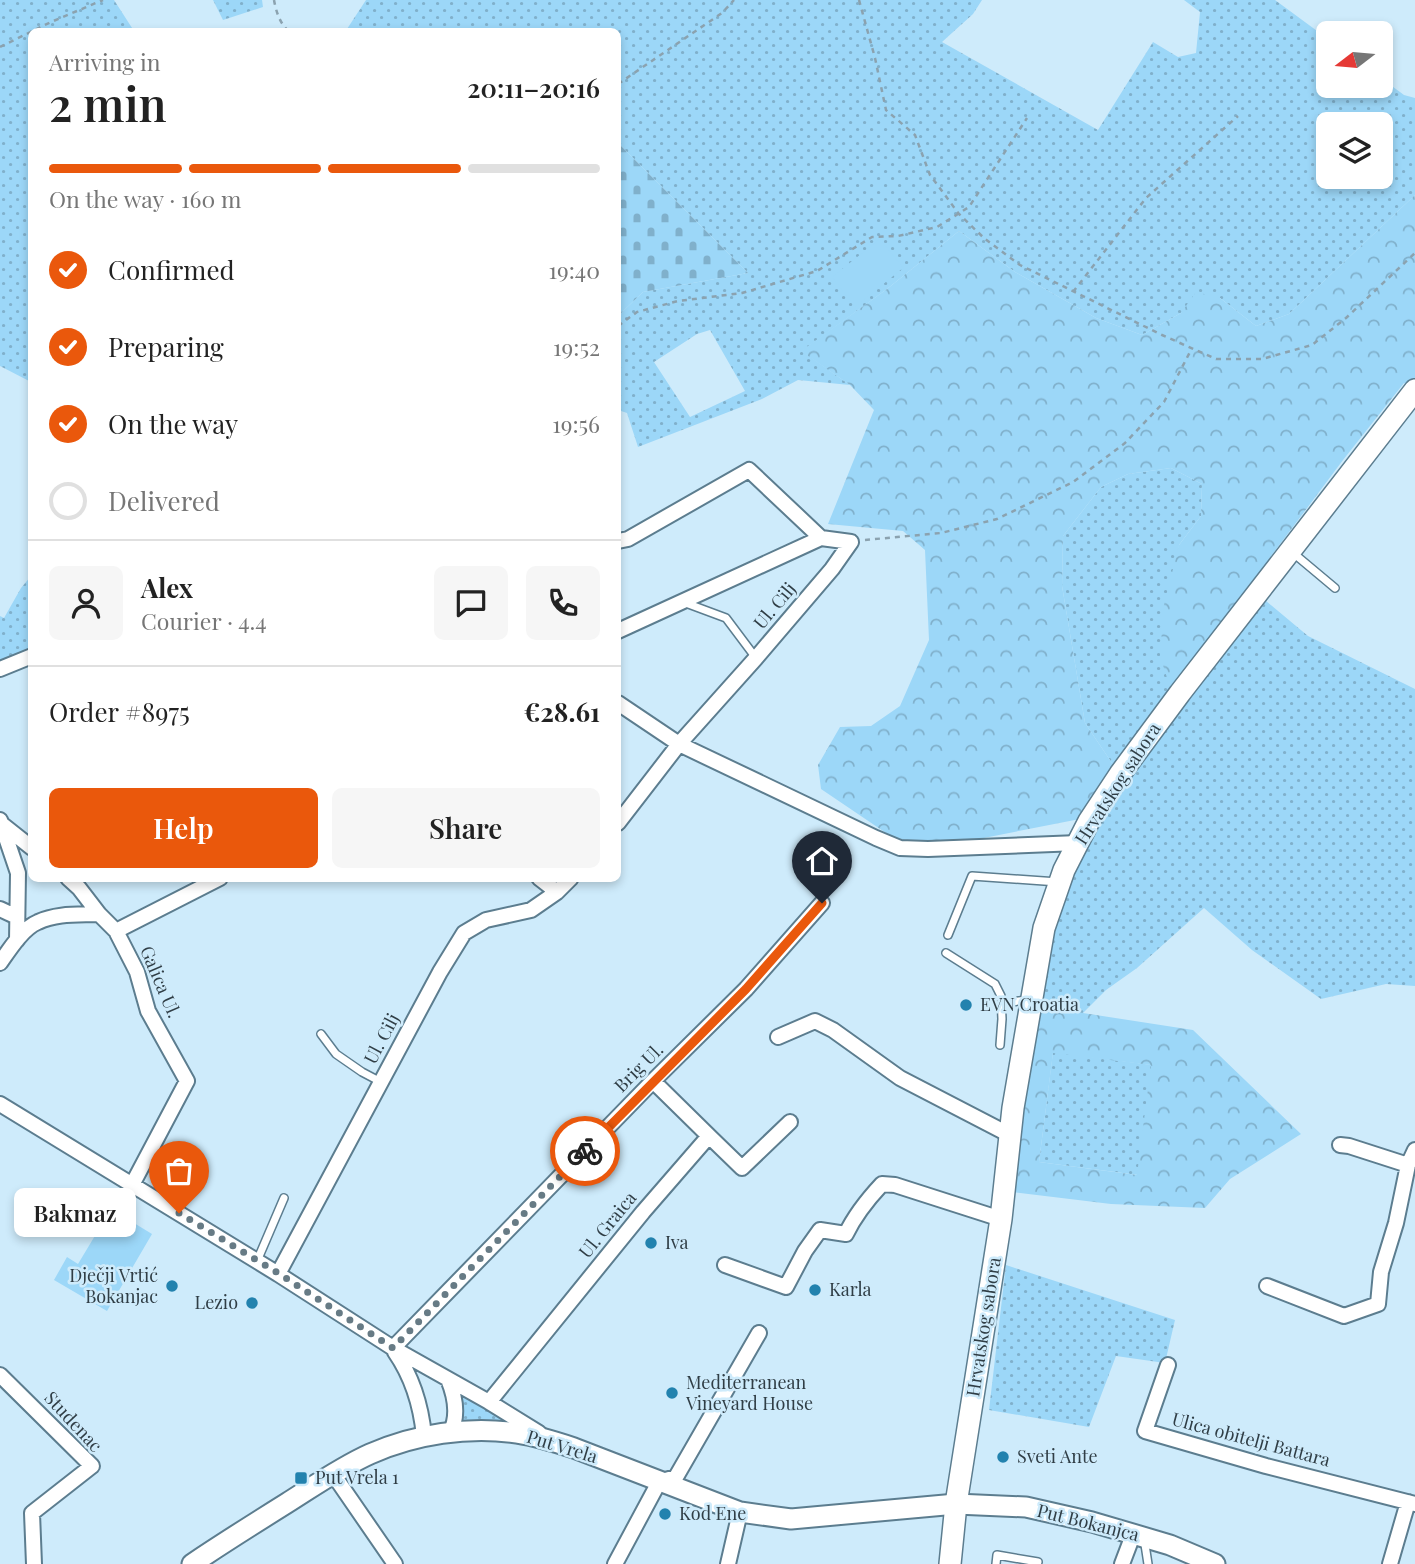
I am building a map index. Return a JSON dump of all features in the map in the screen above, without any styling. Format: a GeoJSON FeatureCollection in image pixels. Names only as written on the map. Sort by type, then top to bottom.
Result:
{"type":"FeatureCollection","features":[{"type":"Feature","properties":{"kind":"main road","name":"Hrvatskog sabora"},"geometry":{"type":"LineString","coordinates":[[950,1564],[956,1504],[1032,1000],[1044,928],[1064,870],[1090,821],[1120,774],[1415,390]]}},
{"type":"Feature","properties":{"kind":"main road","name":"Put Vrela"},"geometry":{"type":"LineString","coordinates":[[192,1564],[333,1474],[370,1454],[424,1436],[450,1433],[517,1433],[552,1441],[740,1512],[791,1519],[956,1504]]}},
{"type":"Feature","properties":{"kind":"main road","name":"Put Bokanjca"},"geometry":{"type":"LineString","coordinates":[[956,1504],[1026,1507],[1072,1517],[1170,1545],[1215,1564]]}},
{"type":"Feature","properties":{"kind":"street"},"geometry":{"type":"LineString","coordinates":[[621,540],[628,539],[749,470],[821,538]]}},
{"type":"Feature","properties":{"kind":"street"},"geometry":{"type":"LineString","coordinates":[[621,630],[821,538],[851,542]]}},
{"type":"Feature","properties":{"kind":"street","name":"Ul. Cilj"},"geometry":{"type":"LineString","coordinates":[[621,819],[679,744],[756,659],[832,569],[851,542]]}},
{"type":"Feature","properties":{"kind":"street"},"geometry":{"type":"LineString","coordinates":[[0,669],[28,658]]}},
{"type":"Feature","properties":{"kind":"street"},"geometry":{"type":"LineString","coordinates":[[621,705],[679,744],[900,848],[1078,843]]}},
{"type":"Feature","properties":{"kind":"street"},"geometry":{"type":"LineString","coordinates":[[1,821],[28,845]]}},
{"type":"Feature","properties":{"kind":"street"},"geometry":{"type":"LineString","coordinates":[[1,821],[18,873],[18,940]]}},
{"type":"Feature","properties":{"kind":"street","name":"Galica Ul."},"geometry":{"type":"LineString","coordinates":[[72,882],[116,931],[137,972],[148,1011],[187,1081],[132,1185]]}},
{"type":"Feature","properties":{"kind":"street"},"geometry":{"type":"LineString","coordinates":[[116,931],[212,882]]}},
{"type":"Feature","properties":{"kind":"street"},"geometry":{"type":"LineString","coordinates":[[544,882],[557,892]]}},
{"type":"Feature","properties":{"kind":"street","name":"Ul. Cilj"},"geometry":{"type":"LineString","coordinates":[[278,1273],[440,972],[464,933],[486,920],[530,910],[567,882]]}},
{"type":"Feature","properties":{"kind":"street","name":"Brig Ul."},"geometry":{"type":"LineString","coordinates":[[393,1348],[746,989],[822,903]]}},
{"type":"Feature","properties":{"kind":"street"},"geometry":{"type":"LineString","coordinates":[[0,909],[18,917]]}},
{"type":"Feature","properties":{"kind":"street"},"geometry":{"type":"LineString","coordinates":[[0,963],[36,922],[63,915],[99,914]]}},
{"type":"Feature","properties":{"kind":"street"},"geometry":{"type":"LineString","coordinates":[[778,1037],[815,1021],[833,1030],[900,1078],[1010,1135]]}},
{"type":"Feature","properties":{"kind":"street"},"geometry":{"type":"LineString","coordinates":[[653,1081],[742,1168],[790,1122]]}},
{"type":"Feature","properties":{"kind":"street"},"geometry":{"type":"LineString","coordinates":[[0,1104],[278,1273],[393,1348],[552,1441]]}},
{"type":"Feature","properties":{"kind":"street"},"geometry":{"type":"LineString","coordinates":[[0,1121],[20,1117]]}},
{"type":"Feature","properties":{"kind":"street","name":"Ul. Graica"},"geometry":{"type":"LineString","coordinates":[[489,1402],[643,1212],[709,1136]]}},
{"type":"Feature","properties":{"kind":"street"},"geometry":{"type":"LineString","coordinates":[[1340,1145],[1408,1165]]}},
{"type":"Feature","properties":{"kind":"street"},"geometry":{"type":"LineString","coordinates":[[1267,1286],[1345,1316],[1378,1304],[1381,1272],[1396,1223],[1408,1165],[1415,1150]]}},
{"type":"Feature","properties":{"kind":"street"},"geometry":{"type":"LineString","coordinates":[[725,1265],[786,1287],[804,1251],[820,1230],[846,1234],[870,1197],[882,1184],[895,1185],[1001,1219]]}},
{"type":"Feature","properties":{"kind":"street"},"geometry":{"type":"LineString","coordinates":[[615,1564],[659,1482],[676,1477],[758,1333]]}},
{"type":"Feature","properties":{"kind":"street"},"geometry":{"type":"LineString","coordinates":[[393,1348],[407,1368],[414,1387],[424,1436]]}},
{"type":"Feature","properties":{"kind":"street","name":"Ulica obitelji Battara"},"geometry":{"type":"LineString","coordinates":[[1168,1365],[1145,1431],[1266,1466],[1412,1503]]}},
{"type":"Feature","properties":{"kind":"street","name":"Studenac"},"geometry":{"type":"LineString","coordinates":[[0,1375],[92,1466],[32,1513],[34,1564]]}},
{"type":"Feature","properties":{"kind":"street"},"geometry":{"type":"LineString","coordinates":[[449,1379],[456,1415],[450,1433]]}},
{"type":"Feature","properties":{"kind":"street"},"geometry":{"type":"LineString","coordinates":[[333,1474],[392,1563]]}},
{"type":"Feature","properties":{"kind":"street"},"geometry":{"type":"LineString","coordinates":[[1390,1564],[1412,1503]]}},
{"type":"Feature","properties":{"kind":"street"},"geometry":{"type":"LineString","coordinates":[[729,1564],[740,1512]]}},
{"type":"Feature","properties":{"kind":"street"},"geometry":{"type":"LineString","coordinates":[[1122,1564],[1139,1536]]}},
{"type":"Feature","properties":{"kind":"lane"},"geometry":{"type":"LineString","coordinates":[[1291,551],[1335,588]]}},
{"type":"Feature","properties":{"kind":"lane"},"geometry":{"type":"LineString","coordinates":[[683,602],[726,618],[756,659]]}},
{"type":"Feature","properties":{"kind":"lane"},"geometry":{"type":"LineString","coordinates":[[948,935],[972,876],[1060,882]]}},
{"type":"Feature","properties":{"kind":"lane"},"geometry":{"type":"LineString","coordinates":[[946,953],[995,984],[1001,996],[1000,1045]]}},
{"type":"Feature","properties":{"kind":"lane"},"geometry":{"type":"LineString","coordinates":[[1001,1003],[1032,1000]]}},
{"type":"Feature","properties":{"kind":"lane"},"geometry":{"type":"LineString","coordinates":[[321,1034],[336,1054],[381,1082]]}},
{"type":"Feature","properties":{"kind":"lane"},"geometry":{"type":"LineString","coordinates":[[257,1261],[285,1198]]}},
{"type":"Feature","properties":{"kind":"lane"},"geometry":{"type":"LineString","coordinates":[[1139,1536],[1148,1564]]}},
{"type":"Feature","properties":{"kind":"lane"},"geometry":{"type":"LineString","coordinates":[[996,1564],[997,1555],[1038,1562]]}},
{"type":"Feature","properties":{"kind":"path"},"geometry":{"type":"LineString","coordinates":[[39,28],[103,0]]}},
{"type":"Feature","properties":{"kind":"path"},"geometry":{"type":"LineString","coordinates":[[274,0],[276,13],[285,28]]}},
{"type":"Feature","properties":{"kind":"path"},"geometry":{"type":"LineString","coordinates":[[621,82],[722,13],[734,0]]}},
{"type":"Feature","properties":{"kind":"path"},"geometry":{"type":"LineString","coordinates":[[859,0],[886,110],[915,135],[930,175],[959,214],[985,239],[1020,265],[1192,349],[1216,359],[1262,359],[1312,345],[1346,318],[1415,253]]}},
{"type":"Feature","properties":{"kind":"path"},"geometry":{"type":"LineString","coordinates":[[0,47],[28,33]]}},
{"type":"Feature","properties":{"kind":"path"},"geometry":{"type":"LineString","coordinates":[[1073,292],[1146,198],[1238,116]]}},
{"type":"Feature","properties":{"kind":"path"},"geometry":{"type":"LineString","coordinates":[[621,324],[637,312],[678,301],[742,293],[817,271],[872,237],[898,236],[937,227],[969,207],[1027,118]]}},
{"type":"Feature","properties":{"kind":"path"},"geometry":{"type":"LineString","coordinates":[[851,542],[941,533],[997,519],[1073,482],[1125,443],[1164,402],[1192,349]]}},
{"type":"Feature","properties":{"kind":"green space"},"geometry":{"type":"Polygon","coordinates":[[[0,0],[114,0],[132,28],[28,28],[28,380],[0,366],[0,0]]]}},
{"type":"Feature","properties":{"kind":"green space"},"geometry":{"type":"Polygon","coordinates":[[[213,0],[262,0],[263,7],[223,20],[213,0]]]}},
{"type":"Feature","properties":{"kind":"green space"},"geometry":{"type":"Polygon","coordinates":[[[366,0],[982,0],[973,14],[942,42],[1098,130],[1153,42],[1178,57],[1196,53],[1200,12],[1184,0],[1275,0],[1316,30],[1316,98],[1393,98],[1393,87],[1404,95],[1415,98],[1415,195],[1289,314],[1256,326],[1220,298],[1181,313],[1142,335],[1096,318],[1015,272],[959,231],[887,289],[802,351],[850,385],[798,380],[762,399],[638,447],[627,413],[621,411],[621,313],[643,292],[748,273],[621,146],[621,28],[348,28],[366,0]],[[710,330],[697,334],[654,362],[690,417],[745,391],[710,330]]]}},
{"type":"Feature","properties":{"kind":"green space"},"geometry":{"type":"Polygon","coordinates":[[[621,146],[748,273],[643,292],[621,313],[621,146]]]}},
{"type":"Feature","properties":{"kind":"green space"},"geometry":{"type":"Polygon","coordinates":[[[1415,195],[1415,391],[1404,383],[1171,690],[1160,656],[1164,605],[1179,545],[1201,516],[1202,484],[1171,468],[1128,474],[1101,487],[1063,536],[1062,586],[1085,723],[1116,769],[1085,818],[928,849],[889,835],[821,789],[818,765],[840,727],[871,726],[900,706],[929,640],[925,550],[903,531],[828,524],[874,410],[850,385],[801,351],[887,289],[959,231],[1015,272],[1096,318],[1142,335],[1181,313],[1196,292],[1220,298],[1256,326],[1289,314],[1415,195]]]}},
{"type":"Feature","properties":{"kind":"green space"},"geometry":{"type":"Polygon","coordinates":[[[880,239],[903,268],[855,307],[832,277],[880,239]]]}},
{"type":"Feature","properties":{"kind":"green space"},"geometry":{"type":"Polygon","coordinates":[[[1171,468],[1202,484],[1201,516],[1179,545],[1172,689],[1248,586],[1308,636],[1415,689],[1415,986],[1386,984],[1321,999],[1252,950],[1204,908],[1137,968],[1106,990],[1083,1013],[1030,1009],[1044,928],[1116,769],[1085,723],[1062,586],[1063,536],[1101,487],[1128,474],[1171,468]]]}},
{"type":"Feature","properties":{"kind":"green space"},"geometry":{"type":"Polygon","coordinates":[[[28,580],[28,657],[0,669],[0,616],[4,618],[28,580]]]}},
{"type":"Feature","properties":{"kind":"green space"},"geometry":{"type":"Polygon","coordinates":[[[1030,1009],[1083,1013],[1193,1030],[1301,1134],[1230,1179],[1205,1208],[1111,1204],[1004,1191],[1030,1009]],[[1053,1053],[1039,1162],[1137,1175],[1151,1065],[1053,1053]]]}},
{"type":"Feature","properties":{"kind":"green space"},"geometry":{"type":"Polygon","coordinates":[[[1053,1052],[1152,1065],[1138,1175],[1039,1162],[1053,1052]]]}},
{"type":"Feature","properties":{"kind":"green space"},"geometry":{"type":"Polygon","coordinates":[[[111,1209],[152,1234],[107,1311],[54,1280],[67,1257],[78,1264],[111,1209]]]}},
{"type":"Feature","properties":{"kind":"green space"},"geometry":{"type":"Polygon","coordinates":[[[1006,1265],[1175,1320],[1165,1363],[1116,1356],[1089,1427],[989,1410],[1006,1265]]]}},
{"type":"Feature","properties":{"kind":"green space"},"geometry":{"type":"Polygon","coordinates":[[[462,1394],[512,1422],[510,1426],[460,1423],[462,1394]]]}},
{"type":"Feature","properties":{"kind":"way so far"},"geometry":{"type":"LineString","coordinates":[[179,1213],[393,1348],[585,1151]]}},
{"type":"Feature","properties":{"kind":"place","name":"EVN Croatia"},"geometry":{"type":"Point","coordinates":[966,1005]}},
{"type":"Feature","properties":{"kind":"place","name":"Bakmaz"},"geometry":{"type":"Point","coordinates":[179,1213]}},
{"type":"Feature","properties":{"kind":"place","name":"Iva"},"geometry":{"type":"Point","coordinates":[651,1243]}},
{"type":"Feature","properties":{"kind":"place","name":"Dječji Vrtić Bokanjac"},"geometry":{"type":"Point","coordinates":[172,1286]}},
{"type":"Feature","properties":{"kind":"place","name":"Karla"},"geometry":{"type":"Point","coordinates":[815,1290]}},
{"type":"Feature","properties":{"kind":"place","name":"Lezio"},"geometry":{"type":"Point","coordinates":[252,1303]}},
{"type":"Feature","properties":{"kind":"place","name":"Mediterranean Vineyard House"},"geometry":{"type":"Point","coordinates":[672,1393]}},
{"type":"Feature","properties":{"kind":"place","name":"Sveti Ante"},"geometry":{"type":"Point","coordinates":[1003,1457]}},
{"type":"Feature","properties":{"kind":"place","name":"Put Vrela 1"},"geometry":{"type":"Point","coordinates":[301,1478]}},
{"type":"Feature","properties":{"kind":"place","name":"Kod Ene"},"geometry":{"type":"Point","coordinates":[665,1514]}},
{"type":"Feature","properties":{"kind":"route"},"geometry":{"type":"LineString","coordinates":[[585,1151],[746,989],[822,903]]}}]}
